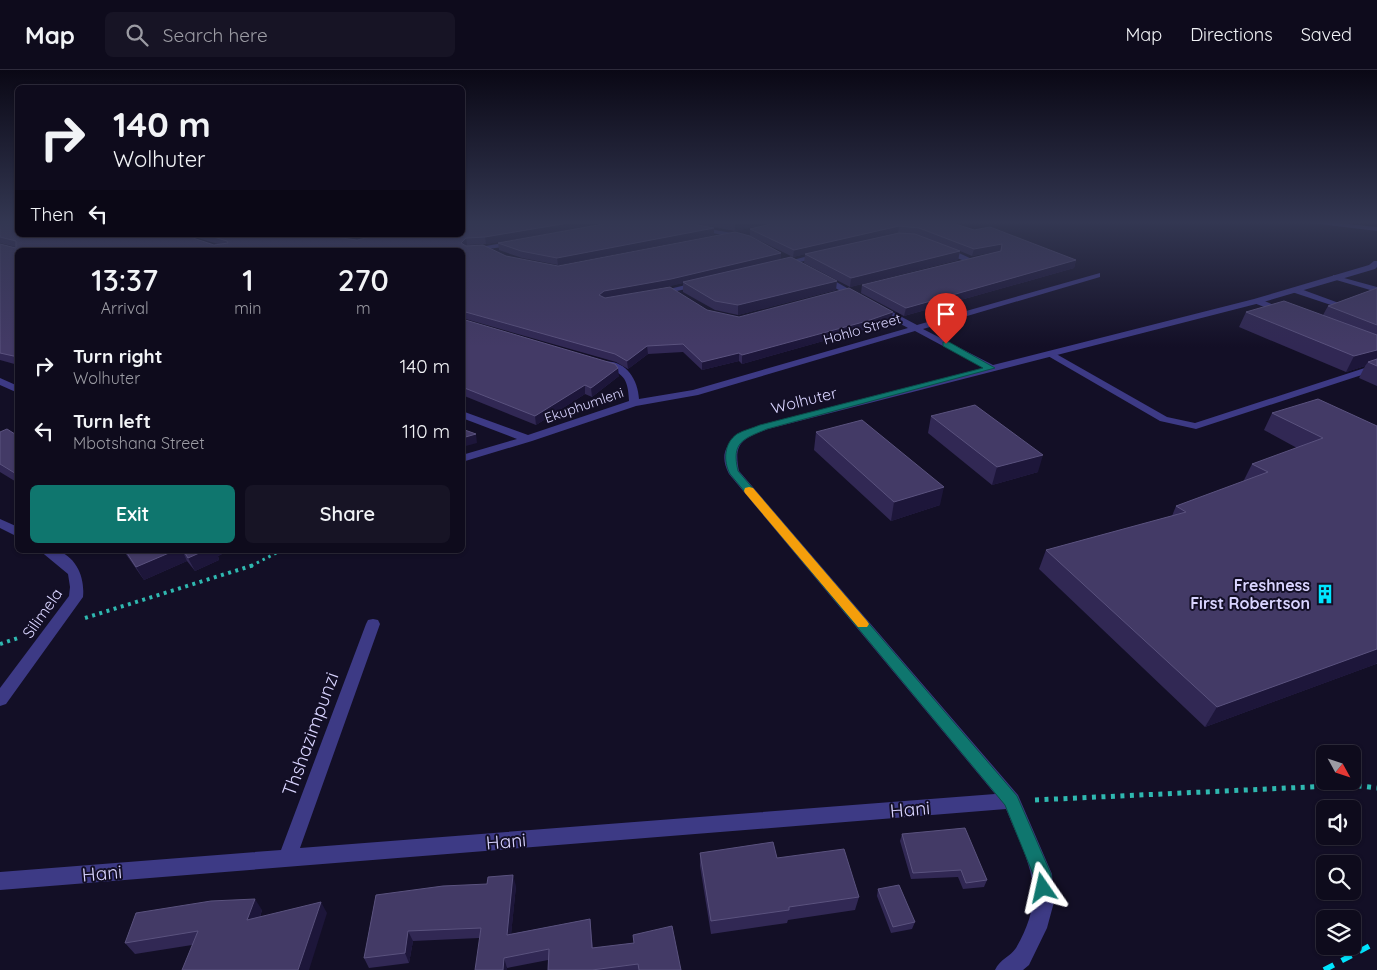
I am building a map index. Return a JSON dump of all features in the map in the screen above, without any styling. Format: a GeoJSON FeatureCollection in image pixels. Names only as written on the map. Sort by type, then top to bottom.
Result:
{"type":"FeatureCollection","features":[{"type":"Feature","properties":{"kind":"street"},"geometry":{"type":"LineString","coordinates":[[773,266],[787,263]]}},
{"type":"Feature","properties":{"kind":"street"},"geometry":{"type":"LineString","coordinates":[[794,263],[800,266]]}},
{"type":"Feature","properties":{"kind":"street"},"geometry":{"type":"LineString","coordinates":[[951,265],[959,263]]}},
{"type":"Feature","properties":{"kind":"street","name":"Wolhuter"},"geometry":{"type":"LineString","coordinates":[[1006,970],[1022,958],[1036,928],[1044,902],[1042,874],[1012,801],[733,472],[730,459],[732,445],[741,436],[764,427],[1257,301],[1375,266]]}},
{"type":"Feature","properties":{"kind":"street"},"geometry":{"type":"LineString","coordinates":[[816,275],[865,301]]}},
{"type":"Feature","properties":{"kind":"street","name":"Hohlo Street"},"geometry":{"type":"LineString","coordinates":[[634,403],[694,393],[1097,275]]}},
{"type":"Feature","properties":{"kind":"street"},"geometry":{"type":"LineString","coordinates":[[1336,277],[1377,290]]}},
{"type":"Feature","properties":{"kind":"street"},"geometry":{"type":"LineString","coordinates":[[652,294],[708,282]]}},
{"type":"Feature","properties":{"kind":"street"},"geometry":{"type":"LineString","coordinates":[[839,294],[858,289]]}},
{"type":"Feature","properties":{"kind":"street"},"geometry":{"type":"LineString","coordinates":[[670,290],[679,295]]}},
{"type":"Feature","properties":{"kind":"street"},"geometry":{"type":"LineString","coordinates":[[1295,290],[1343,306]]}},
{"type":"Feature","properties":{"kind":"street"},"geometry":{"type":"LineString","coordinates":[[1257,301],[1290,314]]}},
{"type":"Feature","properties":{"kind":"street"},"geometry":{"type":"LineString","coordinates":[[874,305],[991,368]]}},
{"type":"Feature","properties":{"kind":"street"},"geometry":{"type":"LineString","coordinates":[[1051,354],[1164,419],[1196,426],[1377,366]]}},
{"type":"Feature","properties":{"kind":"street","name":"Ekuphumleni"},"geometry":{"type":"LineString","coordinates":[[465,458],[634,403],[634,384],[630,376],[621,370],[593,360]]}},
{"type":"Feature","properties":{"kind":"street"},"geometry":{"type":"LineString","coordinates":[[0,381],[15,388]]}},
{"type":"Feature","properties":{"kind":"street"},"geometry":{"type":"LineString","coordinates":[[465,415],[528,439]]}},
{"type":"Feature","properties":{"kind":"street"},"geometry":{"type":"LineString","coordinates":[[0,523],[15,531]]}},
{"type":"Feature","properties":{"kind":"street","name":"Silimela"},"geometry":{"type":"LineString","coordinates":[[0,700],[76,597],[78,585],[75,572],[65,561],[51,553]]}},
{"type":"Feature","properties":{"kind":"street","name":"Thshazimpunzi"},"geometry":{"type":"LineString","coordinates":[[287,858],[373,624]]}},
{"type":"Feature","properties":{"kind":"street","name":"Hani"},"geometry":{"type":"LineString","coordinates":[[0,881],[1012,801]]}},
{"type":"Feature","properties":{"kind":"path"},"geometry":{"type":"LineString","coordinates":[[0,644],[206,581],[251,566],[276,553]]}},
{"type":"Feature","properties":{"kind":"path"},"geometry":{"type":"LineString","coordinates":[[1012,801],[1351,786],[1377,788]]}},
{"type":"Feature","properties":{"kind":"building"},"geometry":{"type":"Polygon","coordinates":[[[0,263],[15,263],[15,356],[0,353],[0,263]]]}},
{"type":"Feature","properties":{"kind":"building"},"geometry":{"type":"Polygon","coordinates":[[[465,263],[542,263],[558,266],[574,263],[739,263],[671,279],[604,291],[599,295],[605,298],[670,287],[707,310],[739,317],[849,288],[893,312],[867,321],[742,355],[739,353],[702,362],[683,344],[647,346],[627,361],[615,354],[465,312],[465,263]]]}},
{"type":"Feature","properties":{"kind":"building"},"geometry":{"type":"Polygon","coordinates":[[[765,263],[802,263],[837,281],[738,305],[715,301],[683,282],[765,263]]]}},
{"type":"Feature","properties":{"kind":"building"},"geometry":{"type":"Polygon","coordinates":[[[822,263],[912,263],[851,278],[822,263]]]}},
{"type":"Feature","properties":{"kind":"building"},"geometry":{"type":"Polygon","coordinates":[[[952,263],[1065,263],[906,308],[862,285],[952,263]]]}},
{"type":"Feature","properties":{"kind":"building"},"geometry":{"type":"Polygon","coordinates":[[[1377,288],[1377,325],[1328,306],[1377,288]]]}},
{"type":"Feature","properties":{"kind":"building"},"geometry":{"type":"Polygon","coordinates":[[[1284,301],[1377,335],[1377,350],[1354,356],[1246,312],[1284,301]]]}},
{"type":"Feature","properties":{"kind":"building"},"geometry":{"type":"Polygon","coordinates":[[[465,320],[615,364],[618,368],[591,388],[585,385],[535,416],[465,388],[465,320]]]}},
{"type":"Feature","properties":{"kind":"building"},"geometry":{"type":"Polygon","coordinates":[[[1377,359],[1377,366],[1368,362],[1377,359]]]}},
{"type":"Feature","properties":{"kind":"building"},"geometry":{"type":"Polygon","coordinates":[[[1318,399],[1377,426],[1377,649],[1217,707],[1046,550],[1186,512],[1176,506],[1268,472],[1252,464],[1323,438],[1272,413],[1318,399]]]}},
{"type":"Feature","properties":{"kind":"building"},"geometry":{"type":"Polygon","coordinates":[[[975,405],[1043,455],[997,467],[931,416],[975,405]]]}},
{"type":"Feature","properties":{"kind":"building"},"geometry":{"type":"Polygon","coordinates":[[[862,420],[944,487],[894,502],[816,432],[862,420]]]}},
{"type":"Feature","properties":{"kind":"building"},"geometry":{"type":"Polygon","coordinates":[[[7,429],[15,434],[15,473],[0,464],[0,432],[7,429]]]}},
{"type":"Feature","properties":{"kind":"building"},"geometry":{"type":"Polygon","coordinates":[[[465,430],[476,434],[465,437],[465,430]]]}},
{"type":"Feature","properties":{"kind":"building"},"geometry":{"type":"Polygon","coordinates":[[[127,553],[169,553],[136,567],[127,553]]]}},
{"type":"Feature","properties":{"kind":"building"},"geometry":{"type":"Polygon","coordinates":[[[185,553],[199,553],[188,558],[185,553]]]}},
{"type":"Feature","properties":{"kind":"building"},"geometry":{"type":"Polygon","coordinates":[[[965,828],[987,880],[966,883],[961,870],[913,873],[902,834],[965,828]]]}},
{"type":"Feature","properties":{"kind":"building"},"geometry":{"type":"Polygon","coordinates":[[[773,842],[777,858],[844,849],[859,897],[789,907],[789,910],[711,921],[700,853],[773,842]]]}},
{"type":"Feature","properties":{"kind":"building"},"geometry":{"type":"Polygon","coordinates":[[[513,875],[507,935],[590,919],[592,948],[634,943],[633,935],[672,926],[681,970],[639,970],[638,964],[592,970],[548,970],[549,949],[504,958],[503,970],[475,970],[481,928],[408,931],[405,953],[364,958],[376,895],[443,886],[487,884],[488,877],[513,875]]]}},
{"type":"Feature","properties":{"kind":"building"},"geometry":{"type":"Polygon","coordinates":[[[899,885],[915,922],[893,927],[878,889],[899,885]]]}},
{"type":"Feature","properties":{"kind":"building"},"geometry":{"type":"Polygon","coordinates":[[[255,899],[247,920],[321,902],[298,970],[182,970],[198,931],[125,943],[136,913],[211,901],[255,899]]]}},
{"type":"Feature","properties":{"kind":"railway"},"geometry":{"type":"LineString","coordinates":[[1324,970],[1377,942]]}},
{"type":"Feature","properties":{"kind":"slow traffic"},"geometry":{"type":"LineString","coordinates":[[749,491],[862,624]]}},
{"type":"Feature","properties":{"kind":"place","name":"Freshness First Robertson"},"geometry":{"type":"Point","coordinates":[1325,594]}},
{"type":"Feature","properties":{"kind":"route"},"geometry":{"type":"LineString","coordinates":[[946,344],[991,368],[764,427],[741,436],[732,445],[730,459],[733,472],[1012,801],[1042,874],[1043,888]]}}]}
